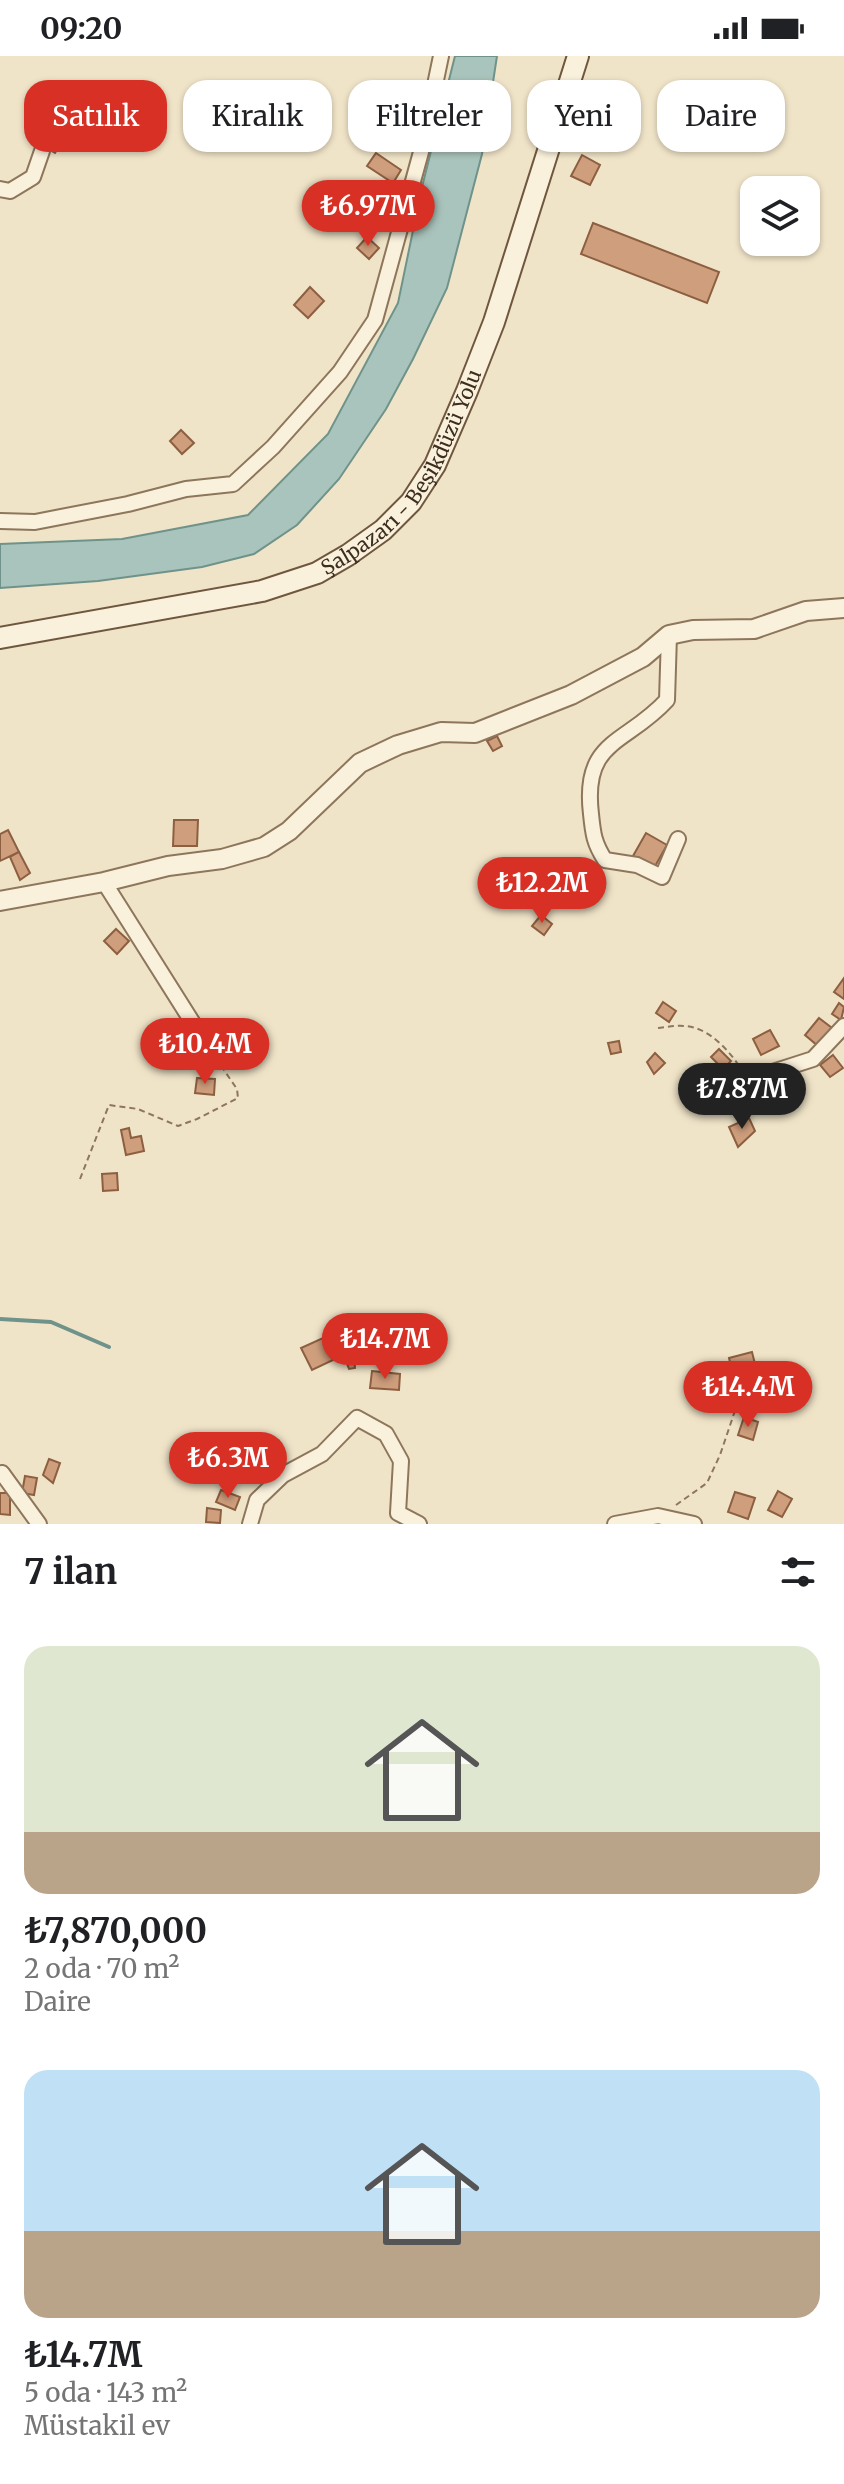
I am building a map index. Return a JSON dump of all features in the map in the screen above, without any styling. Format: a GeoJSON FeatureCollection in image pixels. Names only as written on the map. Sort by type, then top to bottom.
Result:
{"type":"FeatureCollection","features":[{"type":"Feature","properties":{"kind":"main road","name":"Şalpazarı - Beşikdüzü Yolu"},"geometry":{"type":"LineString","coordinates":[[0,638],[262,591],[317,573],[383,530],[411,502],[435,465],[494,322],[578,56]]}},
{"type":"Feature","properties":{"kind":"street"},"geometry":{"type":"LineString","coordinates":[[0,521],[35,522],[186,489],[233,484],[273,447],[340,372],[375,320],[421,152],[441,56]]}},
{"type":"Feature","properties":{"kind":"street"},"geometry":{"type":"LineString","coordinates":[[0,189],[10,191],[33,177],[42,152]]}},
{"type":"Feature","properties":{"kind":"street"},"geometry":{"type":"LineString","coordinates":[[0,901],[104,882],[168,866],[222,859],[264,847],[289,831],[360,763],[398,745],[441,732],[475,733],[571,695],[643,657],[669,635],[693,630],[754,629],[806,611],[844,608]]}},
{"type":"Feature","properties":{"kind":"street"},"geometry":{"type":"LineString","coordinates":[[669,635],[667,700],[650,718],[611,742],[594,766],[588,787],[595,845],[605,860],[637,865],[662,877],[678,839]]}},
{"type":"Feature","properties":{"kind":"street"},"geometry":{"type":"LineString","coordinates":[[104,882],[208,1047]]}},
{"type":"Feature","properties":{"kind":"street"},"geometry":{"type":"LineString","coordinates":[[747,1104],[748,1080],[813,1059],[844,1026]]}},
{"type":"Feature","properties":{"kind":"street"},"geometry":{"type":"LineString","coordinates":[[250,1524],[257,1500],[274,1483],[322,1454],[357,1418],[386,1434],[401,1461],[398,1513],[419,1524]]}},
{"type":"Feature","properties":{"kind":"street"},"geometry":{"type":"LineString","coordinates":[[2,1473],[39,1524]]}},
{"type":"Feature","properties":{"kind":"street"},"geometry":{"type":"LineString","coordinates":[[615,1524],[658,1516],[694,1524]]}},
{"type":"Feature","properties":{"kind":"path"},"geometry":{"type":"LineString","coordinates":[[658,1028],[688,1025],[714,1038],[733,1057],[748,1080]]}},
{"type":"Feature","properties":{"kind":"path"},"geometry":{"type":"LineString","coordinates":[[80,1179],[109,1105],[138,1109],[178,1126],[238,1098],[237,1089],[208,1047]]}},
{"type":"Feature","properties":{"kind":"path"},"geometry":{"type":"LineString","coordinates":[[658,1516],[707,1483],[743,1387]]}},
{"type":"Feature","properties":{"kind":"water"},"geometry":{"type":"Polygon","coordinates":[[[455,56],[497,56],[493,80],[449,80],[455,56]]]}},
{"type":"Feature","properties":{"kind":"water"},"geometry":{"type":"Polygon","coordinates":[[[431,152],[482,152],[447,288],[413,359],[386,409],[339,479],[297,525],[254,554],[202,567],[98,581],[0,588],[0,544],[122,539],[248,515],[328,434],[398,303],[431,152]]]}},
{"type":"Feature","properties":{"kind":"building"},"geometry":{"type":"Polygon","coordinates":[[[376,153],[401,170],[393,183],[367,166],[376,153]]]}},
{"type":"Feature","properties":{"kind":"building"},"geometry":{"type":"Polygon","coordinates":[[[582,155],[600,165],[590,185],[571,176],[582,155]]]}},
{"type":"Feature","properties":{"kind":"building"},"geometry":{"type":"Polygon","coordinates":[[[593,223],[719,272],[707,303],[581,254],[593,223]]]}},
{"type":"Feature","properties":{"kind":"building"},"geometry":{"type":"Polygon","coordinates":[[[367,237],[379,248],[369,259],[357,248],[367,237]]]}},
{"type":"Feature","properties":{"kind":"building"},"geometry":{"type":"Polygon","coordinates":[[[310,287],[324,301],[308,318],[294,305],[310,287]]]}},
{"type":"Feature","properties":{"kind":"building"},"geometry":{"type":"Polygon","coordinates":[[[181,430],[194,443],[182,454],[170,441],[181,430]]]}},
{"type":"Feature","properties":{"kind":"building"},"geometry":{"type":"Polygon","coordinates":[[[497,736],[502,746],[493,751],[487,741],[497,736]]]}},
{"type":"Feature","properties":{"kind":"building"},"geometry":{"type":"Polygon","coordinates":[[[174,820],[198,820],[197,846],[173,846],[174,820]]]}},
{"type":"Feature","properties":{"kind":"building"},"geometry":{"type":"Polygon","coordinates":[[[8,830],[19,852],[0,861],[0,834],[8,830]]]}},
{"type":"Feature","properties":{"kind":"building"},"geometry":{"type":"Polygon","coordinates":[[[646,833],[667,845],[654,868],[633,856],[646,833]]]}},
{"type":"Feature","properties":{"kind":"building"},"geometry":{"type":"Polygon","coordinates":[[[19,852],[30,873],[20,880],[10,857],[19,852]]]}},
{"type":"Feature","properties":{"kind":"building"},"geometry":{"type":"Polygon","coordinates":[[[541,915],[552,924],[544,935],[532,926],[541,915]]]}},
{"type":"Feature","properties":{"kind":"building"},"geometry":{"type":"Polygon","coordinates":[[[116,929],[129,941],[117,954],[104,941],[116,929]]]}},
{"type":"Feature","properties":{"kind":"building"},"geometry":{"type":"Polygon","coordinates":[[[844,978],[844,999],[834,992],[844,978]]]}},
{"type":"Feature","properties":{"kind":"building"},"geometry":{"type":"Polygon","coordinates":[[[663,1002],[676,1011],[669,1022],[656,1013],[663,1002]]]}},
{"type":"Feature","properties":{"kind":"building"},"geometry":{"type":"Polygon","coordinates":[[[839,1003],[844,1007],[841,1020],[832,1014],[839,1003]]]}},
{"type":"Feature","properties":{"kind":"building"},"geometry":{"type":"Polygon","coordinates":[[[819,1018],[832,1028],[818,1046],[805,1035],[819,1018]]]}},
{"type":"Feature","properties":{"kind":"building"},"geometry":{"type":"Polygon","coordinates":[[[770,1030],[779,1046],[761,1055],[753,1039],[770,1030]]]}},
{"type":"Feature","properties":{"kind":"building"},"geometry":{"type":"Polygon","coordinates":[[[619,1041],[621,1052],[611,1054],[608,1043],[619,1041]]]}},
{"type":"Feature","properties":{"kind":"building"},"geometry":{"type":"Polygon","coordinates":[[[719,1049],[731,1061],[723,1069],[711,1057],[719,1049]]]}},
{"type":"Feature","properties":{"kind":"building"},"geometry":{"type":"Polygon","coordinates":[[[655,1053],[665,1063],[654,1074],[647,1062],[655,1053]]]}},
{"type":"Feature","properties":{"kind":"building"},"geometry":{"type":"Polygon","coordinates":[[[833,1055],[843,1068],[830,1077],[820,1065],[833,1055]]]}},
{"type":"Feature","properties":{"kind":"building"},"geometry":{"type":"Polygon","coordinates":[[[731,1076],[741,1085],[733,1095],[722,1086],[731,1076]]]}},
{"type":"Feature","properties":{"kind":"building"},"geometry":{"type":"Polygon","coordinates":[[[197,1078],[215,1079],[214,1095],[195,1093],[197,1078]]]}},
{"type":"Feature","properties":{"kind":"building"},"geometry":{"type":"Polygon","coordinates":[[[749,1118],[755,1131],[738,1147],[729,1127],[749,1118]]]}},
{"type":"Feature","properties":{"kind":"building"},"geometry":{"type":"Polygon","coordinates":[[[129,1128],[131,1138],[141,1136],[144,1151],[126,1155],[121,1130],[129,1128]]]}},
{"type":"Feature","properties":{"kind":"building"},"geometry":{"type":"Polygon","coordinates":[[[117,1173],[118,1190],[103,1191],[102,1174],[117,1173]]]}},
{"type":"Feature","properties":{"kind":"building"},"geometry":{"type":"Polygon","coordinates":[[[323,1338],[333,1360],[312,1370],[301,1348],[323,1338]]]}},
{"type":"Feature","properties":{"kind":"building"},"geometry":{"type":"Polygon","coordinates":[[[375,1338],[377,1355],[358,1357],[357,1340],[375,1338]]]}},
{"type":"Feature","properties":{"kind":"building"},"geometry":{"type":"Polygon","coordinates":[[[353,1349],[355,1368],[349,1369],[346,1361],[338,1362],[337,1351],[353,1349]]]}},
{"type":"Feature","properties":{"kind":"building"},"geometry":{"type":"Polygon","coordinates":[[[752,1352],[756,1368],[733,1374],[729,1358],[752,1352]]]}},
{"type":"Feature","properties":{"kind":"building"},"geometry":{"type":"Polygon","coordinates":[[[372,1371],[400,1374],[399,1390],[370,1388],[372,1371]]]}},
{"type":"Feature","properties":{"kind":"building"},"geometry":{"type":"Polygon","coordinates":[[[718,1383],[729,1387],[723,1401],[713,1397],[718,1383]]]}},
{"type":"Feature","properties":{"kind":"building"},"geometry":{"type":"Polygon","coordinates":[[[744,1417],[758,1422],[753,1440],[738,1435],[744,1417]]]}},
{"type":"Feature","properties":{"kind":"building"},"geometry":{"type":"Polygon","coordinates":[[[49,1459],[60,1463],[53,1483],[43,1475],[49,1459]]]}},
{"type":"Feature","properties":{"kind":"building"},"geometry":{"type":"Polygon","coordinates":[[[25,1476],[37,1478],[34,1495],[22,1493],[25,1476]]]}},
{"type":"Feature","properties":{"kind":"building"},"geometry":{"type":"Polygon","coordinates":[[[221,1490],[240,1497],[235,1510],[216,1502],[221,1490]]]}},
{"type":"Feature","properties":{"kind":"building"},"geometry":{"type":"Polygon","coordinates":[[[778,1491],[792,1499],[782,1517],[768,1510],[778,1491]]]}},
{"type":"Feature","properties":{"kind":"building"},"geometry":{"type":"Polygon","coordinates":[[[735,1492],[755,1498],[748,1519],[728,1512],[735,1492]]]}},
{"type":"Feature","properties":{"kind":"building"},"geometry":{"type":"Polygon","coordinates":[[[0,1493],[10,1493],[10,1515],[0,1514],[0,1493]]]}},
{"type":"Feature","properties":{"kind":"building"},"geometry":{"type":"Polygon","coordinates":[[[207,1508],[221,1510],[220,1523],[206,1522],[207,1508]]]}},
{"type":"Feature","properties":{"kind":"waterway"},"geometry":{"type":"LineString","coordinates":[[0,1319],[51,1322],[109,1347]]}}]}
